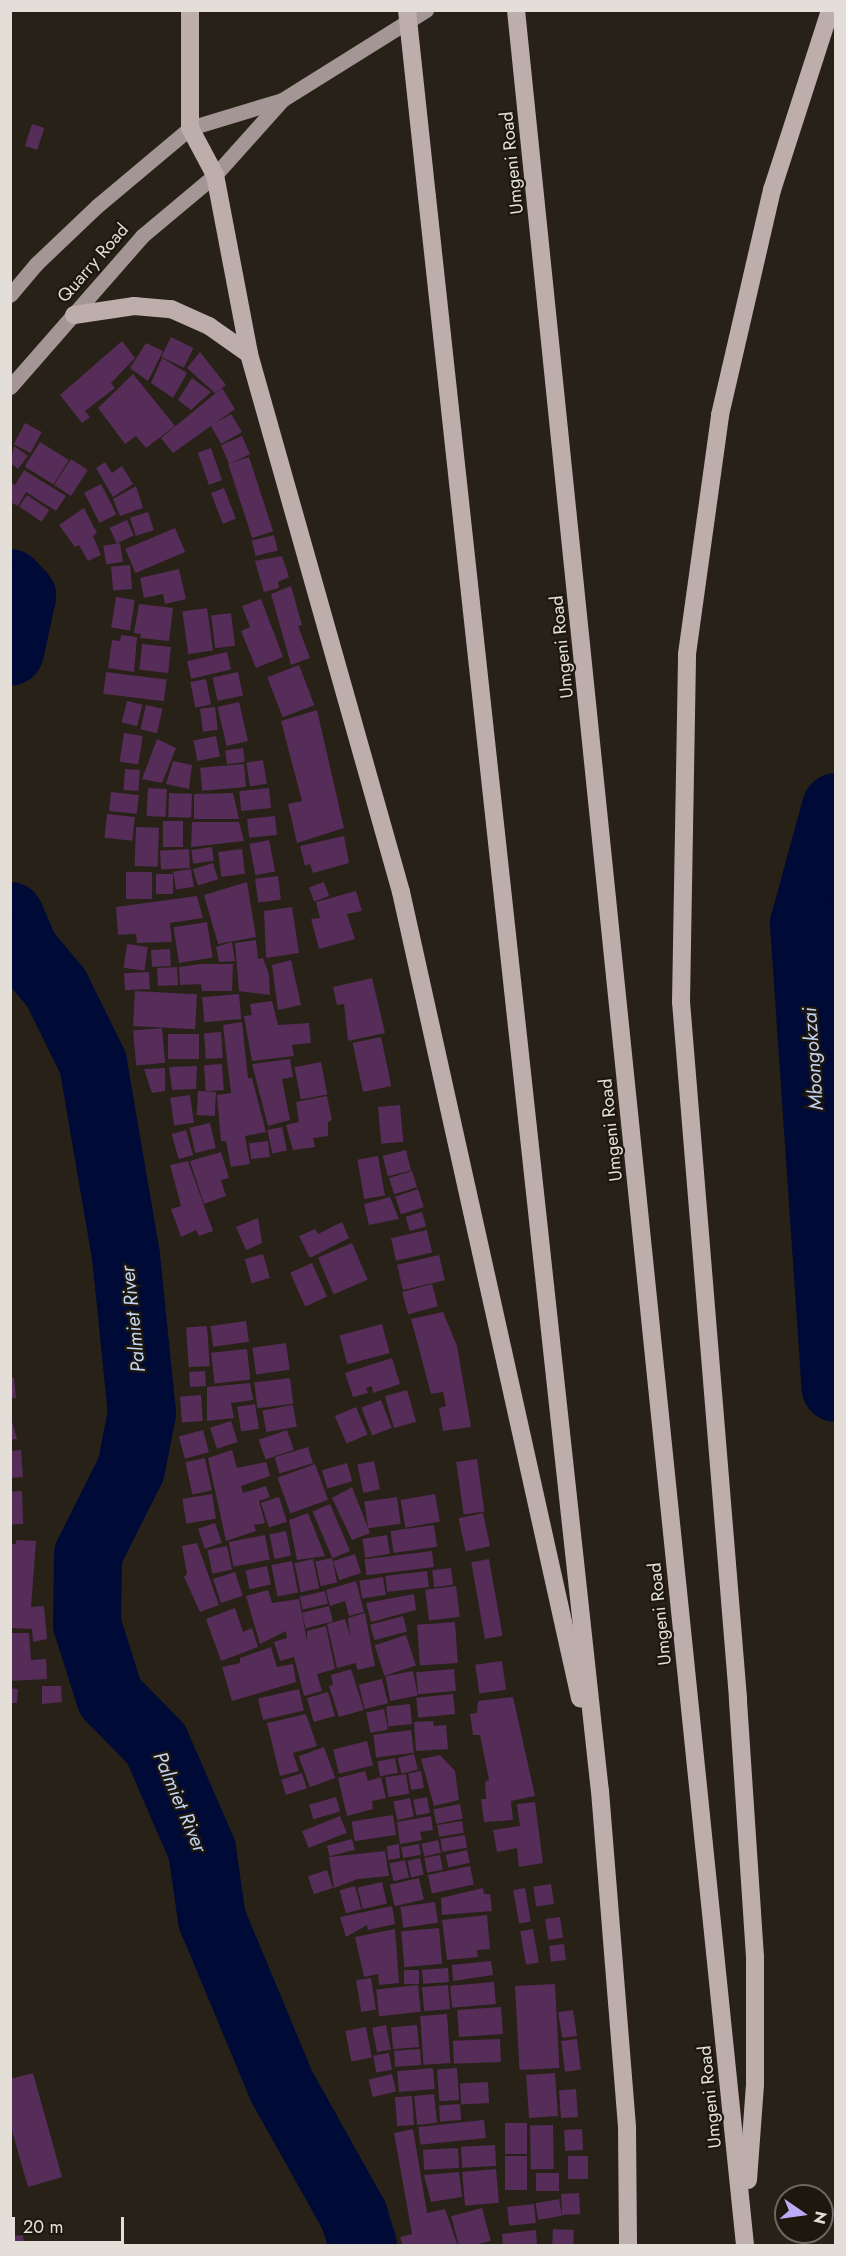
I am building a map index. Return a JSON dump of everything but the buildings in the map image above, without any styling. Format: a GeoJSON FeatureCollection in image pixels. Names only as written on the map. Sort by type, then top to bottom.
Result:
{"type":"FeatureCollection","features":[{"type":"Feature","properties":{"kind":"highway"},"geometry":{"type":"LineString","coordinates":[[190,10],[190,128],[214,175],[249,354],[401,892],[600,1791]]}},
{"type":"Feature","properties":{"kind":"highway"},"geometry":{"type":"LineString","coordinates":[[407,10],[600,1791],[627,2127],[628,2246]]}},
{"type":"Feature","properties":{"kind":"highway","name":"Umgeni Road"},"geometry":{"type":"LineString","coordinates":[[516,10],[534,158],[745,2237]]}},
{"type":"Feature","properties":{"kind":"highway"},"geometry":{"type":"LineString","coordinates":[[745,2237],[755,2084],[755,1958],[738,1698],[681,1002],[687,654],[720,415],[772,190],[830,10]]}},
{"type":"Feature","properties":{"kind":"highway"},"geometry":{"type":"LineString","coordinates":[[74,315],[134,306],[171,309],[209,326],[249,354]]}},
{"type":"Feature","properties":{"kind":"main road"},"geometry":{"type":"LineString","coordinates":[[190,128],[282,100],[426,10]]}},
{"type":"Feature","properties":{"kind":"main road","name":"Quarry Road"},"geometry":{"type":"LineString","coordinates":[[10,387],[142,236],[214,175],[282,100]]}},
{"type":"Feature","properties":{"kind":"main road","name":"Quarry Road"},"geometry":{"type":"LineString","coordinates":[[10,295],[36,264],[97,206],[190,128]]}},
{"type":"Feature","properties":{"kind":"waterway","name":"Palmiet River"},"geometry":{"type":"LineString","coordinates":[[10,583],[22,596],[10,652]]}},
{"type":"Feature","properties":{"kind":"waterway","name":"Mbongokzai"},"geometry":{"type":"LineString","coordinates":[[836,807],[804,924],[836,1388]]}},
{"type":"Feature","properties":{"kind":"waterway","name":"Palmiet River"},"geometry":{"type":"LineString","coordinates":[[10,916],[25,951],[56,988],[93,1063],[126,1256],[142,1413],[131,1469],[88,1555],[87,1624],[110,1697],[156,1744],[202,1850],[212,1919],[282,2087],[354,2216],[363,2246]]}}]}
